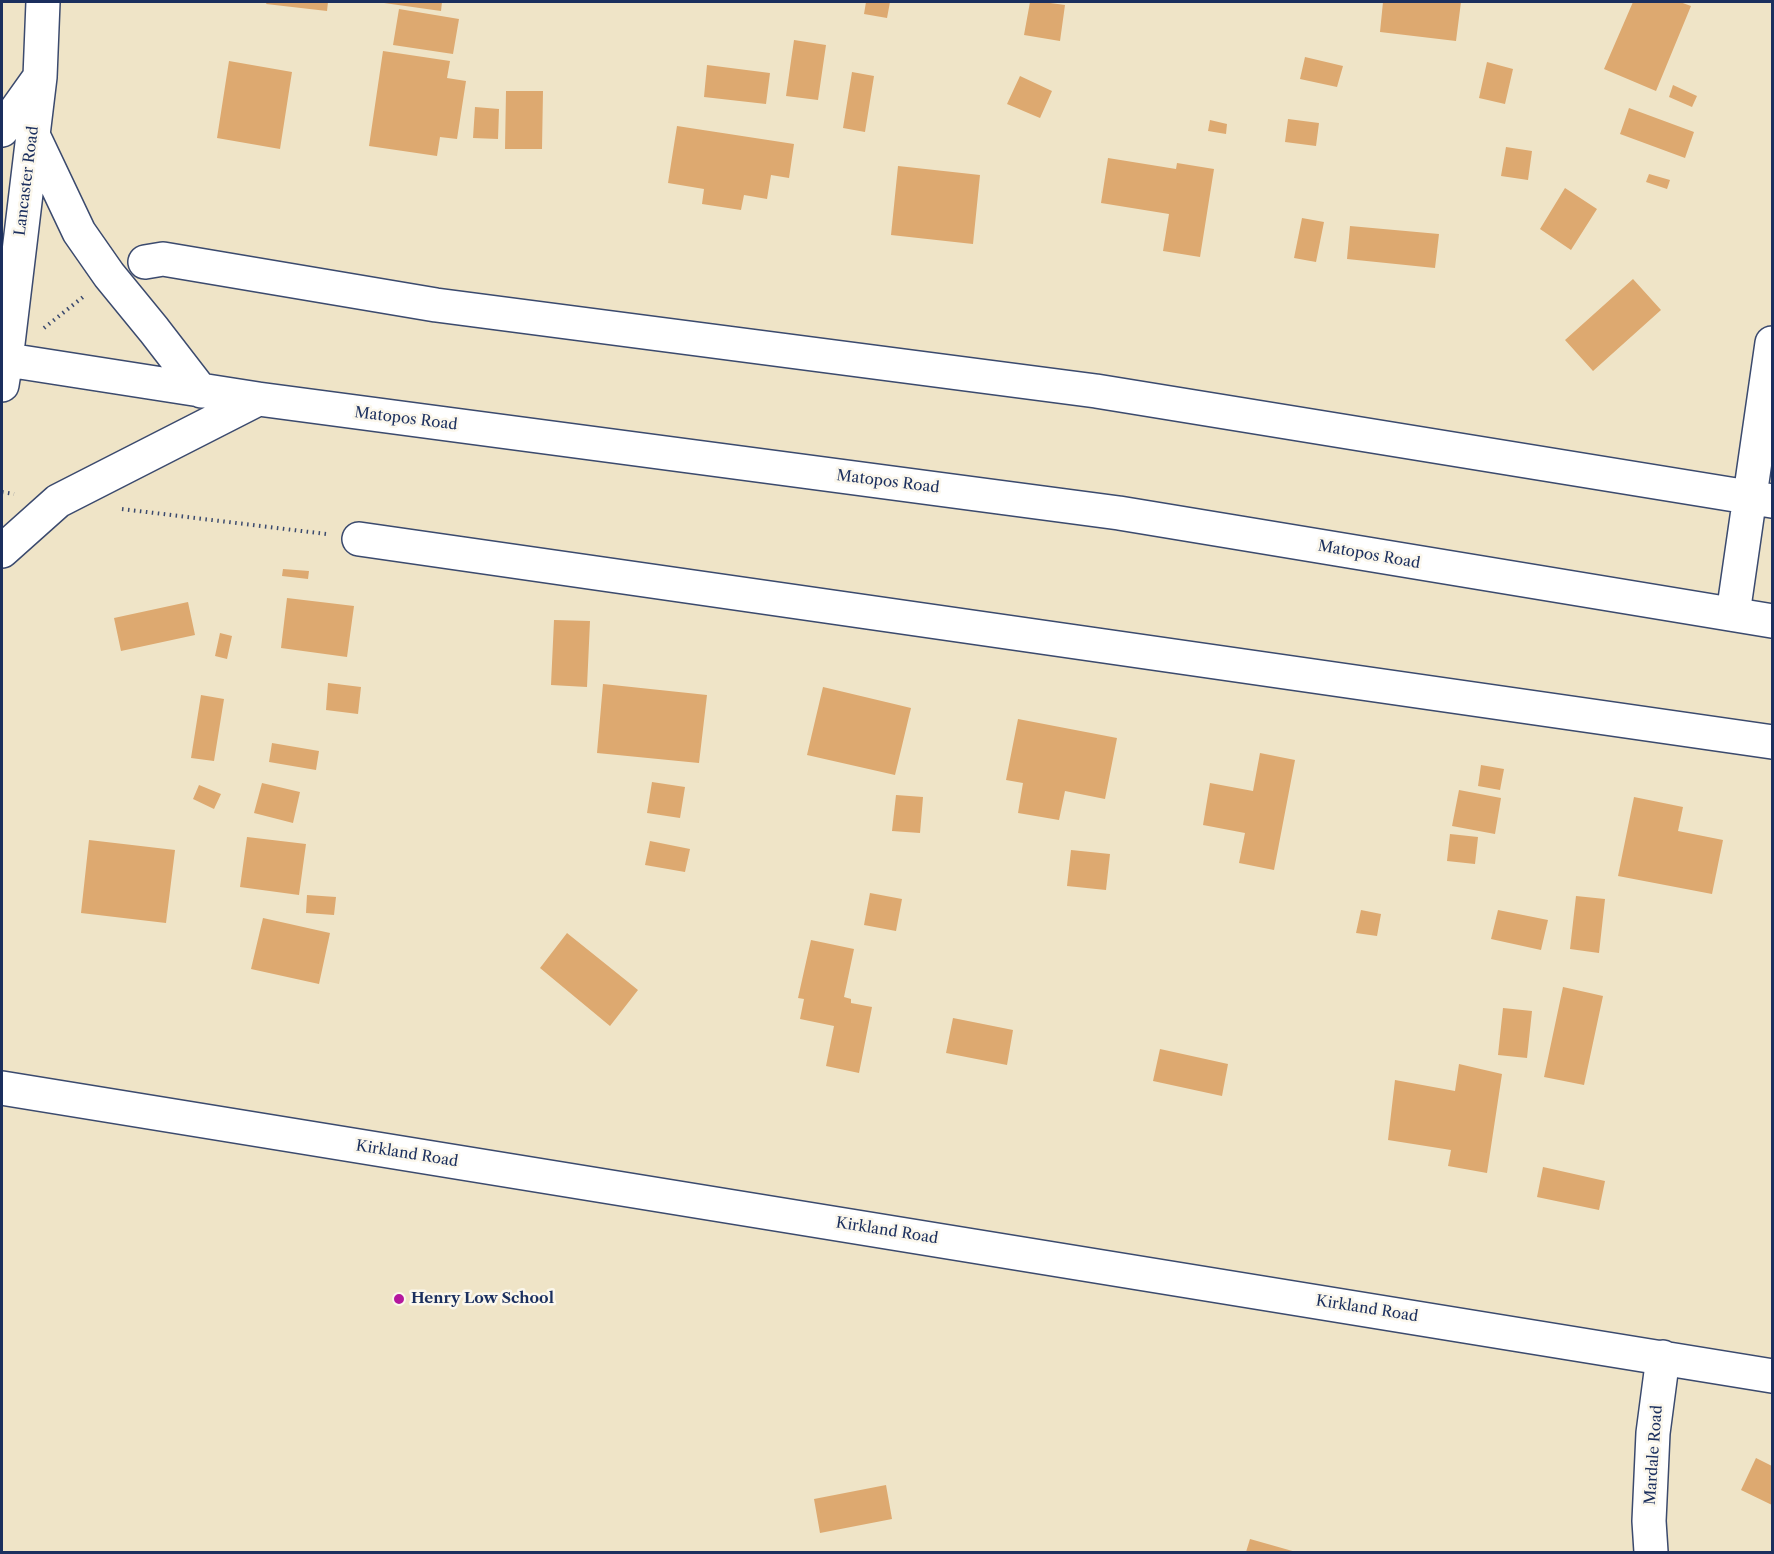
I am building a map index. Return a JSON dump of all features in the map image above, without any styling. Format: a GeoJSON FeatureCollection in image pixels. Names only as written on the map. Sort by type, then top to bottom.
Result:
{"type":"FeatureCollection","features":[{"type":"Feature","properties":{"kind":"street","name":"Lancaster Road"},"geometry":{"type":"LineString","coordinates":[[3,368],[40,76],[44,2]]}},
{"type":"Feature","properties":{"kind":"street"},"geometry":{"type":"LineString","coordinates":[[2,130],[40,76]]}},
{"type":"Feature","properties":{"kind":"street"},"geometry":{"type":"LineString","coordinates":[[33,135],[79,232],[109,275],[201,391]]}},
{"type":"Feature","properties":{"kind":"street"},"geometry":{"type":"LineString","coordinates":[[145,262],[163,259],[436,305],[1096,391],[1761,500]]}},
{"type":"Feature","properties":{"kind":"street"},"geometry":{"type":"LineString","coordinates":[[1733,615],[1761,500],[1773,343]]}},
{"type":"Feature","properties":{"kind":"street","name":"Matopos Road"},"geometry":{"type":"LineString","coordinates":[[3,368],[201,391],[1119,513],[1773,621]]}},
{"type":"Feature","properties":{"kind":"street"},"geometry":{"type":"LineString","coordinates":[[2,551],[58,501],[258,399]]}},
{"type":"Feature","properties":{"kind":"street"},"geometry":{"type":"LineString","coordinates":[[359,539],[1773,742]]}},
{"type":"Feature","properties":{"kind":"street","name":"Kirkland Road"},"geometry":{"type":"LineString","coordinates":[[2,1088],[1773,1376]]}},
{"type":"Feature","properties":{"kind":"street","name":"Mardale Road"},"geometry":{"type":"LineString","coordinates":[[1651,1552],[1649,1521],[1653,1433],[1663,1357]]}},
{"type":"Feature","properties":{"kind":"path"},"geometry":{"type":"LineString","coordinates":[[3,368],[109,275]]}},
{"type":"Feature","properties":{"kind":"path"},"geometry":{"type":"LineString","coordinates":[[2,492],[58,501]]}},
{"type":"Feature","properties":{"kind":"path"},"geometry":{"type":"LineString","coordinates":[[116,508],[359,539]]}},
{"type":"Feature","properties":{"kind":"building"},"geometry":{"type":"Polygon","coordinates":[[[267,2],[328,2],[327,11],[266,4],[267,2]]]}},
{"type":"Feature","properties":{"kind":"building"},"geometry":{"type":"Polygon","coordinates":[[[384,2],[442,2],[441,11],[384,2]]]}},
{"type":"Feature","properties":{"kind":"building"},"geometry":{"type":"Polygon","coordinates":[[[866,2],[890,2],[887,18],[864,14],[866,2]]]}},
{"type":"Feature","properties":{"kind":"building"},"geometry":{"type":"Polygon","coordinates":[[[1030,2],[1065,5],[1060,41],[1024,35],[1030,2]]]}},
{"type":"Feature","properties":{"kind":"building"},"geometry":{"type":"Polygon","coordinates":[[[1383,2],[1461,2],[1456,41],[1380,32],[1383,2]]]}},
{"type":"Feature","properties":{"kind":"building"},"geometry":{"type":"Polygon","coordinates":[[[1633,2],[1680,2],[1691,6],[1656,91],[1604,69],[1633,2]]]}},
{"type":"Feature","properties":{"kind":"building"},"geometry":{"type":"Polygon","coordinates":[[[399,9],[459,19],[453,54],[393,45],[399,9]]]}},
{"type":"Feature","properties":{"kind":"building"},"geometry":{"type":"Polygon","coordinates":[[[794,40],[826,45],[818,100],[786,96],[794,40]]]}},
{"type":"Feature","properties":{"kind":"building"},"geometry":{"type":"Polygon","coordinates":[[[383,51],[450,61],[447,78],[466,81],[457,139],[440,137],[437,156],[369,146],[383,51]]]}},
{"type":"Feature","properties":{"kind":"building"},"geometry":{"type":"Polygon","coordinates":[[[1305,57],[1343,66],[1337,87],[1300,79],[1305,57]]]}},
{"type":"Feature","properties":{"kind":"building"},"geometry":{"type":"Polygon","coordinates":[[[229,61],[292,72],[280,149],[217,138],[229,61]]]}},
{"type":"Feature","properties":{"kind":"building"},"geometry":{"type":"Polygon","coordinates":[[[1487,62],[1513,69],[1505,104],[1479,98],[1487,62]]]}},
{"type":"Feature","properties":{"kind":"building"},"geometry":{"type":"Polygon","coordinates":[[[707,65],[770,73],[766,104],[704,97],[707,65]]]}},
{"type":"Feature","properties":{"kind":"building"},"geometry":{"type":"Polygon","coordinates":[[[852,72],[874,76],[865,132],[843,128],[852,72]]]}},
{"type":"Feature","properties":{"kind":"building"},"geometry":{"type":"Polygon","coordinates":[[[1020,76],[1052,91],[1040,118],[1007,104],[1020,76]]]}},
{"type":"Feature","properties":{"kind":"building"},"geometry":{"type":"Polygon","coordinates":[[[1673,85],[1697,96],[1692,107],[1669,97],[1673,85]]]}},
{"type":"Feature","properties":{"kind":"building"},"geometry":{"type":"Polygon","coordinates":[[[506,91],[543,91],[542,149],[505,149],[506,91]]]}},
{"type":"Feature","properties":{"kind":"building"},"geometry":{"type":"Polygon","coordinates":[[[475,107],[499,109],[498,139],[473,138],[475,107]]]}},
{"type":"Feature","properties":{"kind":"building"},"geometry":{"type":"Polygon","coordinates":[[[1629,108],[1694,132],[1685,158],[1620,134],[1629,108]]]}},
{"type":"Feature","properties":{"kind":"building"},"geometry":{"type":"Polygon","coordinates":[[[1288,119],[1319,123],[1316,146],[1285,142],[1288,119]]]}},
{"type":"Feature","properties":{"kind":"building"},"geometry":{"type":"Polygon","coordinates":[[[1210,120],[1227,124],[1226,134],[1208,131],[1210,120]]]}},
{"type":"Feature","properties":{"kind":"building"},"geometry":{"type":"Polygon","coordinates":[[[677,126],[794,144],[789,178],[771,175],[767,199],[744,195],[741,210],[702,204],[704,189],[668,183],[677,126]]]}},
{"type":"Feature","properties":{"kind":"building"},"geometry":{"type":"Polygon","coordinates":[[[1506,147],[1532,151],[1528,180],[1501,176],[1506,147]]]}},
{"type":"Feature","properties":{"kind":"building"},"geometry":{"type":"Polygon","coordinates":[[[1108,158],[1176,169],[1177,163],[1214,169],[1200,257],[1163,251],[1169,214],[1101,203],[1108,158]]]}},
{"type":"Feature","properties":{"kind":"building"},"geometry":{"type":"Polygon","coordinates":[[[898,166],[980,175],[973,244],[891,235],[898,166]]]}},
{"type":"Feature","properties":{"kind":"building"},"geometry":{"type":"Polygon","coordinates":[[[1649,174],[1670,180],[1667,189],[1646,182],[1649,174]]]}},
{"type":"Feature","properties":{"kind":"building"},"geometry":{"type":"Polygon","coordinates":[[[1565,188],[1597,209],[1571,250],[1540,229],[1565,188]]]}},
{"type":"Feature","properties":{"kind":"building"},"geometry":{"type":"Polygon","coordinates":[[[1302,218],[1324,222],[1316,262],[1294,258],[1302,218]]]}},
{"type":"Feature","properties":{"kind":"building"},"geometry":{"type":"Polygon","coordinates":[[[1350,226],[1439,234],[1435,268],[1347,259],[1350,226]]]}},
{"type":"Feature","properties":{"kind":"building"},"geometry":{"type":"Polygon","coordinates":[[[1633,279],[1661,310],[1593,371],[1565,340],[1633,279]]]}},
{"type":"Feature","properties":{"kind":"building"},"geometry":{"type":"Polygon","coordinates":[[[283,569],[309,571],[308,579],[282,576],[283,569]]]}},
{"type":"Feature","properties":{"kind":"building"},"geometry":{"type":"Polygon","coordinates":[[[287,598],[354,606],[347,657],[281,648],[287,598]]]}},
{"type":"Feature","properties":{"kind":"building"},"geometry":{"type":"Polygon","coordinates":[[[188,602],[195,635],[121,651],[114,618],[188,602]]]}},
{"type":"Feature","properties":{"kind":"building"},"geometry":{"type":"Polygon","coordinates":[[[554,620],[590,621],[587,687],[551,685],[554,620]]]}},
{"type":"Feature","properties":{"kind":"building"},"geometry":{"type":"Polygon","coordinates":[[[220,633],[232,636],[227,659],[215,656],[220,633]]]}},
{"type":"Feature","properties":{"kind":"building"},"geometry":{"type":"Polygon","coordinates":[[[328,683],[361,687],[358,714],[326,710],[328,683]]]}},
{"type":"Feature","properties":{"kind":"building"},"geometry":{"type":"Polygon","coordinates":[[[603,684],[707,695],[699,763],[597,753],[603,684]]]}},
{"type":"Feature","properties":{"kind":"building"},"geometry":{"type":"Polygon","coordinates":[[[823,687],[911,708],[895,775],[807,755],[823,687]]]}},
{"type":"Feature","properties":{"kind":"building"},"geometry":{"type":"Polygon","coordinates":[[[201,695],[224,699],[214,761],[191,758],[201,695]]]}},
{"type":"Feature","properties":{"kind":"building"},"geometry":{"type":"Polygon","coordinates":[[[1018,719],[1117,738],[1105,799],[1065,791],[1059,820],[1018,813],[1023,783],[1006,780],[1018,719]]]}},
{"type":"Feature","properties":{"kind":"building"},"geometry":{"type":"Polygon","coordinates":[[[272,743],[319,751],[316,770],[269,762],[272,743]]]}},
{"type":"Feature","properties":{"kind":"building"},"geometry":{"type":"Polygon","coordinates":[[[1260,753],[1295,760],[1274,870],[1239,863],[1245,833],[1203,825],[1210,783],[1253,791],[1260,753]]]}},
{"type":"Feature","properties":{"kind":"building"},"geometry":{"type":"Polygon","coordinates":[[[1481,765],[1504,769],[1500,790],[1478,786],[1481,765]]]}},
{"type":"Feature","properties":{"kind":"building"},"geometry":{"type":"Polygon","coordinates":[[[652,782],[685,787],[680,818],[647,813],[652,782]]]}},
{"type":"Feature","properties":{"kind":"building"},"geometry":{"type":"Polygon","coordinates":[[[262,783],[300,792],[293,823],[254,813],[262,783]]]}},
{"type":"Feature","properties":{"kind":"building"},"geometry":{"type":"Polygon","coordinates":[[[199,785],[221,794],[214,809],[193,799],[199,785]]]}},
{"type":"Feature","properties":{"kind":"building"},"geometry":{"type":"Polygon","coordinates":[[[1459,790],[1501,798],[1495,834],[1452,826],[1459,790]]]}},
{"type":"Feature","properties":{"kind":"building"},"geometry":{"type":"Polygon","coordinates":[[[896,795],[923,797],[920,833],[892,831],[896,795]]]}},
{"type":"Feature","properties":{"kind":"building"},"geometry":{"type":"Polygon","coordinates":[[[1634,797],[1683,807],[1678,831],[1723,840],[1712,894],[1618,876],[1634,797]]]}},
{"type":"Feature","properties":{"kind":"building"},"geometry":{"type":"Polygon","coordinates":[[[1450,834],[1478,837],[1475,864],[1447,861],[1450,834]]]}},
{"type":"Feature","properties":{"kind":"building"},"geometry":{"type":"Polygon","coordinates":[[[247,837],[306,844],[299,895],[240,887],[247,837]]]}},
{"type":"Feature","properties":{"kind":"building"},"geometry":{"type":"Polygon","coordinates":[[[89,840],[175,850],[166,923],[81,913],[89,840]]]}},
{"type":"Feature","properties":{"kind":"building"},"geometry":{"type":"Polygon","coordinates":[[[650,841],[690,849],[685,872],[645,865],[650,841]]]}},
{"type":"Feature","properties":{"kind":"building"},"geometry":{"type":"Polygon","coordinates":[[[1071,850],[1110,854],[1106,890],[1067,886],[1071,850]]]}},
{"type":"Feature","properties":{"kind":"building"},"geometry":{"type":"Polygon","coordinates":[[[870,893],[902,899],[896,931],[864,925],[870,893]]]}},
{"type":"Feature","properties":{"kind":"building"},"geometry":{"type":"Polygon","coordinates":[[[307,895],[336,897],[334,915],[306,913],[307,895]]]}},
{"type":"Feature","properties":{"kind":"building"},"geometry":{"type":"Polygon","coordinates":[[[1576,896],[1605,899],[1599,953],[1570,949],[1576,896]]]}},
{"type":"Feature","properties":{"kind":"building"},"geometry":{"type":"Polygon","coordinates":[[[1361,910],[1381,914],[1377,936],[1356,933],[1361,910]]]}},
{"type":"Feature","properties":{"kind":"building"},"geometry":{"type":"Polygon","coordinates":[[[1498,910],[1548,920],[1541,950],[1491,939],[1498,910]]]}},
{"type":"Feature","properties":{"kind":"building"},"geometry":{"type":"Polygon","coordinates":[[[263,918],[330,933],[319,984],[251,969],[263,918]]]}},
{"type":"Feature","properties":{"kind":"building"},"geometry":{"type":"Polygon","coordinates":[[[567,933],[638,990],[610,1026],[540,968],[567,933]]]}},
{"type":"Feature","properties":{"kind":"building"},"geometry":{"type":"Polygon","coordinates":[[[811,940],[854,949],[844,997],[851,999],[851,1003],[872,1007],[859,1073],[826,1066],[834,1026],[800,1019],[804,999],[798,998],[811,940]]]}},
{"type":"Feature","properties":{"kind":"building"},"geometry":{"type":"Polygon","coordinates":[[[1563,987],[1603,996],[1584,1085],[1544,1077],[1563,987]]]}},
{"type":"Feature","properties":{"kind":"building"},"geometry":{"type":"Polygon","coordinates":[[[1503,1008],[1532,1011],[1527,1058],[1498,1055],[1503,1008]]]}},
{"type":"Feature","properties":{"kind":"building"},"geometry":{"type":"Polygon","coordinates":[[[953,1018],[1013,1030],[1007,1065],[946,1053],[953,1018]]]}},
{"type":"Feature","properties":{"kind":"building"},"geometry":{"type":"Polygon","coordinates":[[[1160,1049],[1228,1064],[1222,1096],[1153,1081],[1160,1049]]]}},
{"type":"Feature","properties":{"kind":"building"},"geometry":{"type":"Polygon","coordinates":[[[1459,1064],[1502,1074],[1487,1173],[1448,1166],[1451,1150],[1388,1140],[1395,1080],[1455,1091],[1459,1064]]]}},
{"type":"Feature","properties":{"kind":"building"},"geometry":{"type":"Polygon","coordinates":[[[1543,1167],[1605,1181],[1599,1210],[1537,1197],[1543,1167]]]}},
{"type":"Feature","properties":{"kind":"building"},"geometry":{"type":"Polygon","coordinates":[[[1756,1458],[1772,1466],[1772,1505],[1741,1490],[1756,1458]]]}},
{"type":"Feature","properties":{"kind":"building"},"geometry":{"type":"Polygon","coordinates":[[[886,1485],[892,1519],[820,1533],[814,1499],[886,1485]]]}},
{"type":"Feature","properties":{"kind":"building"},"geometry":{"type":"Polygon","coordinates":[[[1250,1539],[1296,1552],[1246,1552],[1250,1539]]]}},
{"type":"Feature","properties":{"kind":"place","name":"Henry Low School"},"geometry":{"type":"Point","coordinates":[399,1299]}}]}
